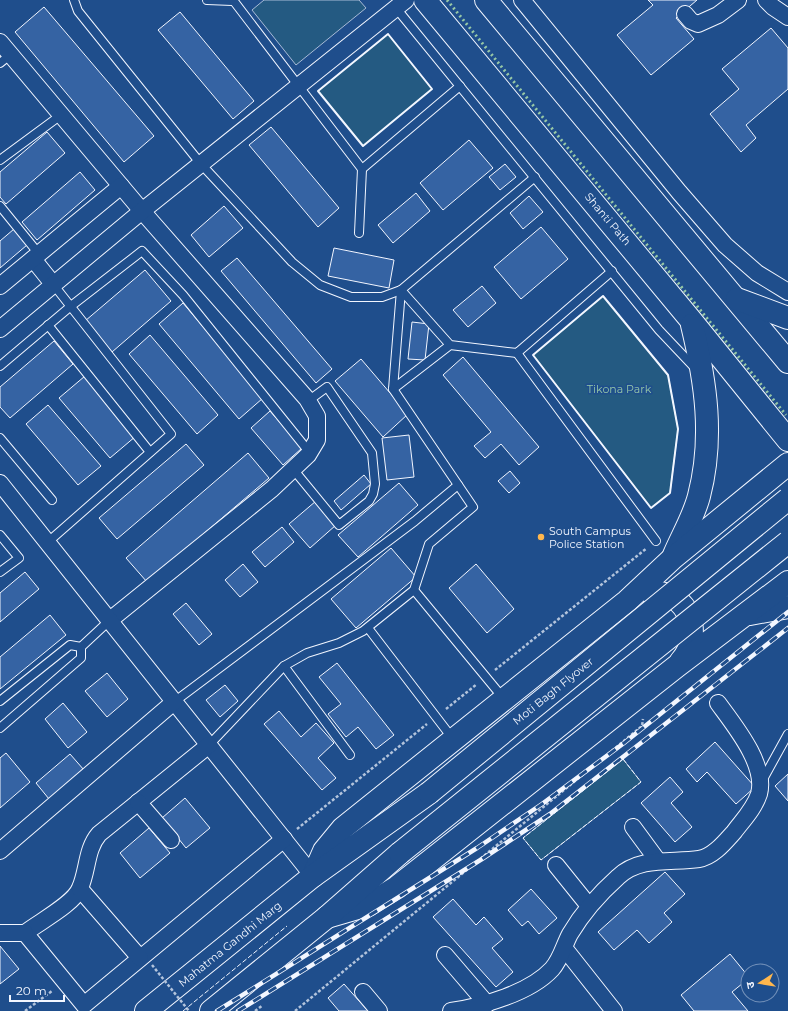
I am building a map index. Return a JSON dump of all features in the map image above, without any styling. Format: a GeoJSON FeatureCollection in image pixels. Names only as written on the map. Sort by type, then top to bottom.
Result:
{"type":"FeatureCollection","features":[{"type":"Feature","properties":{"kind":"main road","name":"Shanti Path"},"geometry":{"type":"LineString","coordinates":[[425,0],[690,319],[788,440]]}},
{"type":"Feature","properties":{"kind":"main road"},"geometry":{"type":"LineString","coordinates":[[486,0],[788,362]]}},
{"type":"Feature","properties":{"kind":"main road"},"geometry":{"type":"LineString","coordinates":[[736,298],[788,318]]}},
{"type":"Feature","properties":{"kind":"main road"},"geometry":{"type":"LineString","coordinates":[[672,558],[699,497],[707,451],[708,435],[703,376],[690,319]]}},
{"type":"Feature","properties":{"kind":"main road"},"geometry":{"type":"LineString","coordinates":[[313,876],[324,851],[343,828],[627,601],[672,558],[788,464]]}},
{"type":"Feature","properties":{"kind":"main road","name":"Moti Bagh Flyover"},"geometry":{"type":"LineString","coordinates":[[313,876],[429,793],[788,499]]}},
{"type":"Feature","properties":{"kind":"main road"},"geometry":{"type":"LineString","coordinates":[[211,1011],[327,917],[400,853],[788,542]]}},
{"type":"Feature","properties":{"kind":"main road"},"geometry":{"type":"LineString","coordinates":[[327,917],[368,904],[397,887],[677,666],[748,614],[788,582]]}},
{"type":"Feature","properties":{"kind":"main road"},"geometry":{"type":"LineString","coordinates":[[627,601],[641,594],[657,593],[673,598],[685,608],[692,623],[693,639],[688,654],[677,666]]}},
{"type":"Feature","properties":{"kind":"main road"},"geometry":{"type":"LineString","coordinates":[[748,614],[788,607]]}},
{"type":"Feature","properties":{"kind":"main road","name":"Mahatma Gandhi Marg"},"geometry":{"type":"LineString","coordinates":[[146,1011],[313,876]]}},
{"type":"Feature","properties":{"kind":"street"},"geometry":{"type":"LineString","coordinates":[[522,0],[678,192],[725,245],[757,273],[788,292]]}},
{"type":"Feature","properties":{"kind":"street"},"geometry":{"type":"LineString","coordinates":[[685,14],[691,21],[698,24],[718,15],[738,0]]}},
{"type":"Feature","properties":{"kind":"street"},"geometry":{"type":"LineString","coordinates":[[766,0],[773,7],[788,17]]}},
{"type":"Feature","properties":{"kind":"street"},"geometry":{"type":"LineString","coordinates":[[0,328],[142,211],[298,86],[397,3]]}},
{"type":"Feature","properties":{"kind":"street"},"geometry":{"type":"LineString","coordinates":[[0,42],[5,59],[60,115],[308,401],[317,416],[317,440],[310,453],[272,489],[110,620]]}},
{"type":"Feature","properties":{"kind":"street"},"geometry":{"type":"LineString","coordinates":[[0,286],[121,186]]}},
{"type":"Feature","properties":{"kind":"street"},"geometry":{"type":"LineString","coordinates":[[36,257],[53,284]]}},
{"type":"Feature","properties":{"kind":"street"},"geometry":{"type":"LineString","coordinates":[[0,483],[313,876]]}},
{"type":"Feature","properties":{"kind":"street"},"geometry":{"type":"LineString","coordinates":[[0,851],[174,702]]}},
{"type":"Feature","properties":{"kind":"street"},"geometry":{"type":"LineString","coordinates":[[451,1011],[487,1004],[537,982],[553,968],[565,949],[569,936],[589,906],[620,875],[636,866],[658,861],[700,859],[711,855],[732,834],[753,807],[759,793],[759,787],[756,764],[748,747],[718,703]]}},
{"type":"Feature","properties":{"kind":"street"},"geometry":{"type":"LineString","coordinates":[[0,933],[25,933],[74,898],[80,889],[92,841],[209,745]]}},
{"type":"Feature","properties":{"kind":"street"},"geometry":{"type":"LineString","coordinates":[[138,802],[171,840]]}},
{"type":"Feature","properties":{"kind":"street"},"geometry":{"type":"LineString","coordinates":[[633,827],[658,861]]}},
{"type":"Feature","properties":{"kind":"street"},"geometry":{"type":"LineString","coordinates":[[25,933],[65,981],[81,1008],[146,962],[284,839]]}},
{"type":"Feature","properties":{"kind":"street"},"geometry":{"type":"LineString","coordinates":[[556,865],[589,906]]}},
{"type":"Feature","properties":{"kind":"street"},"geometry":{"type":"LineString","coordinates":[[80,889],[146,962]]}},
{"type":"Feature","properties":{"kind":"street"},"geometry":{"type":"LineString","coordinates":[[565,949],[614,1011]]}},
{"type":"Feature","properties":{"kind":"street"},"geometry":{"type":"LineString","coordinates":[[445,955],[487,1004]]}},
{"type":"Feature","properties":{"kind":"street"},"geometry":{"type":"LineString","coordinates":[[363,992],[379,1011]]}},
{"type":"Feature","properties":{"kind":"lane"},"geometry":{"type":"LineString","coordinates":[[74,0],[78,11],[201,164],[292,262],[320,285],[351,297],[382,297],[402,290],[535,177]]}},
{"type":"Feature","properties":{"kind":"lane"},"geometry":{"type":"LineString","coordinates":[[207,0],[233,0],[362,169],[359,233]]}},
{"type":"Feature","properties":{"kind":"lane"},"geometry":{"type":"LineString","coordinates":[[397,3],[460,86],[659,330],[703,376]]}},
{"type":"Feature","properties":{"kind":"lane"},"geometry":{"type":"LineString","coordinates":[[362,169],[460,86]]}},
{"type":"Feature","properties":{"kind":"lane"},"geometry":{"type":"LineString","coordinates":[[0,160],[60,115]]}},
{"type":"Feature","properties":{"kind":"lane"},"geometry":{"type":"LineString","coordinates":[[0,206],[36,257]]}},
{"type":"Feature","properties":{"kind":"lane"},"geometry":{"type":"LineString","coordinates":[[0,366],[71,306],[142,251],[184,296],[310,453]]}},
{"type":"Feature","properties":{"kind":"lane"},"geometry":{"type":"LineString","coordinates":[[518,353],[612,271]]}},
{"type":"Feature","properties":{"kind":"lane"},"geometry":{"type":"LineString","coordinates":[[48,542],[171,434],[53,284]]}},
{"type":"Feature","properties":{"kind":"lane"},"geometry":{"type":"LineString","coordinates":[[402,290],[450,345],[518,353],[656,541]]}},
{"type":"Feature","properties":{"kind":"lane"},"geometry":{"type":"LineString","coordinates":[[209,745],[284,666],[307,653],[340,643],[368,628],[414,590],[429,544],[473,507],[393,389],[402,290]]}},
{"type":"Feature","properties":{"kind":"lane"},"geometry":{"type":"LineString","coordinates":[[48,325],[150,452]]}},
{"type":"Feature","properties":{"kind":"lane"},"geometry":{"type":"LineString","coordinates":[[393,389],[450,345]]}},
{"type":"Feature","properties":{"kind":"lane"},"geometry":{"type":"LineString","coordinates":[[293,469],[340,525],[369,501],[373,494],[375,484],[372,453],[328,387],[308,401]]}},
{"type":"Feature","properties":{"kind":"lane"},"geometry":{"type":"LineString","coordinates":[[0,438],[52,500]]}},
{"type":"Feature","properties":{"kind":"lane"},"geometry":{"type":"LineString","coordinates":[[174,702],[415,521],[458,486]]}},
{"type":"Feature","properties":{"kind":"lane"},"geometry":{"type":"LineString","coordinates":[[0,535],[18,558],[0,572]]}},
{"type":"Feature","properties":{"kind":"lane"},"geometry":{"type":"LineString","coordinates":[[414,590],[504,699]]}},
{"type":"Feature","properties":{"kind":"lane"},"geometry":{"type":"LineString","coordinates":[[0,728],[81,658],[81,648],[110,620]]}},
{"type":"Feature","properties":{"kind":"lane"},"geometry":{"type":"LineString","coordinates":[[368,628],[453,740]]}},
{"type":"Feature","properties":{"kind":"lane"},"geometry":{"type":"LineString","coordinates":[[0,701],[70,645],[81,648]]}},
{"type":"Feature","properties":{"kind":"lane"},"geometry":{"type":"LineString","coordinates":[[284,666],[350,755]]}},
{"type":"Feature","properties":{"kind":"lane"},"geometry":{"type":"LineString","coordinates":[[759,787],[788,734]]}},
{"type":"Feature","properties":{"kind":"path"},"geometry":{"type":"LineString","coordinates":[[284,839],[656,541]]}},
{"type":"Feature","properties":{"kind":"path"},"geometry":{"type":"LineString","coordinates":[[295,1011],[642,726],[643,718]]}},
{"type":"Feature","properties":{"kind":"path"},"geometry":{"type":"LineString","coordinates":[[146,962],[189,1011]]}},
{"type":"Feature","properties":{"kind":"path"},"geometry":{"type":"LineString","coordinates":[[25,1011],[65,981]]}},
{"type":"Feature","properties":{"kind":"path"},"geometry":{"type":"LineString","coordinates":[[255,1011],[263,1005]]}},
{"type":"Feature","properties":{"kind":"green space"},"geometry":{"type":"Polygon","coordinates":[[[264,0],[359,0],[366,8],[296,65],[252,10],[264,0]]]}},
{"type":"Feature","properties":{"kind":"green space"},"geometry":{"type":"Polygon","coordinates":[[[388,34],[432,89],[363,146],[318,91],[388,34]]]}},
{"type":"Feature","properties":{"kind":"green space","name":"Tikona Park"},"geometry":{"type":"Polygon","coordinates":[[[603,296],[668,375],[678,429],[670,493],[651,508],[533,355],[603,296]]]}},
{"type":"Feature","properties":{"kind":"green space"},"geometry":{"type":"Polygon","coordinates":[[[623,759],[641,782],[541,860],[523,838],[623,759]]]}},
{"type":"Feature","properties":{"kind":"building"},"geometry":{"type":"Polygon","coordinates":[[[648,0],[697,0],[676,18],[694,39],[651,75],[617,35],[653,5],[648,0]]]}},
{"type":"Feature","properties":{"kind":"building"},"geometry":{"type":"Polygon","coordinates":[[[44,7],[154,136],[124,162],[15,32],[44,7]]]}},
{"type":"Feature","properties":{"kind":"building"},"geometry":{"type":"Polygon","coordinates":[[[180,12],[254,101],[233,119],[158,30],[180,12]]]}},
{"type":"Feature","properties":{"kind":"building"},"geometry":{"type":"Polygon","coordinates":[[[771,28],[788,48],[788,89],[746,125],[756,138],[741,152],[710,114],[739,89],[722,69],[771,28]]]}},
{"type":"Feature","properties":{"kind":"building"},"geometry":{"type":"Polygon","coordinates":[[[271,127],[339,208],[318,227],[249,145],[271,127]]]}},
{"type":"Feature","properties":{"kind":"building"},"geometry":{"type":"Polygon","coordinates":[[[47,132],[65,153],[6,204],[0,197],[0,172],[47,132]]]}},
{"type":"Feature","properties":{"kind":"building"},"geometry":{"type":"Polygon","coordinates":[[[469,140],[493,168],[443,210],[420,183],[469,140]]]}},
{"type":"Feature","properties":{"kind":"building"},"geometry":{"type":"Polygon","coordinates":[[[505,164],[516,177],[500,190],[489,177],[505,164]]]}},
{"type":"Feature","properties":{"kind":"building"},"geometry":{"type":"Polygon","coordinates":[[[80,172],[95,190],[37,240],[22,222],[80,172]]]}},
{"type":"Feature","properties":{"kind":"building"},"geometry":{"type":"Polygon","coordinates":[[[416,193],[430,211],[393,243],[378,225],[416,193]]]}},
{"type":"Feature","properties":{"kind":"building"},"geometry":{"type":"Polygon","coordinates":[[[529,196],[543,212],[523,229],[510,213],[529,196]]]}},
{"type":"Feature","properties":{"kind":"building"},"geometry":{"type":"Polygon","coordinates":[[[224,206],[243,228],[209,257],[191,235],[224,206]]]}},
{"type":"Feature","properties":{"kind":"building"},"geometry":{"type":"Polygon","coordinates":[[[541,227],[568,259],[521,299],[494,267],[541,227]]]}},
{"type":"Feature","properties":{"kind":"building"},"geometry":{"type":"Polygon","coordinates":[[[14,229],[27,245],[0,268],[0,241],[14,229]]]}},
{"type":"Feature","properties":{"kind":"building"},"geometry":{"type":"Polygon","coordinates":[[[334,248],[394,260],[389,288],[328,276],[334,248]]]}},
{"type":"Feature","properties":{"kind":"building"},"geometry":{"type":"Polygon","coordinates":[[[237,258],[332,369],[316,383],[221,271],[237,258]]]}},
{"type":"Feature","properties":{"kind":"building"},"geometry":{"type":"Polygon","coordinates":[[[145,270],[171,301],[112,352],[85,321],[145,270]]]}},
{"type":"Feature","properties":{"kind":"building"},"geometry":{"type":"Polygon","coordinates":[[[482,286],[496,303],[468,327],[453,310],[482,286]]]}},
{"type":"Feature","properties":{"kind":"building"},"geometry":{"type":"Polygon","coordinates":[[[183,303],[263,398],[239,419],[159,324],[183,303]]]}},
{"type":"Feature","properties":{"kind":"building"},"geometry":{"type":"Polygon","coordinates":[[[412,322],[429,324],[425,360],[408,359],[412,322]]]}},
{"type":"Feature","properties":{"kind":"building"},"geometry":{"type":"Polygon","coordinates":[[[150,335],[218,415],[197,434],[129,354],[150,335]]]}},
{"type":"Feature","properties":{"kind":"building"},"geometry":{"type":"Polygon","coordinates":[[[54,341],[73,364],[10,418],[0,407],[0,387],[54,341]]]}},
{"type":"Feature","properties":{"kind":"building"},"geometry":{"type":"Polygon","coordinates":[[[463,357],[539,447],[519,465],[501,444],[485,458],[474,446],[491,432],[443,375],[463,357]]]}},
{"type":"Feature","properties":{"kind":"building"},"geometry":{"type":"Polygon","coordinates":[[[361,359],[408,414],[383,437],[335,381],[361,359]]]}},
{"type":"Feature","properties":{"kind":"building"},"geometry":{"type":"Polygon","coordinates":[[[85,376],[136,436],[110,458],[59,398],[85,376]]]}},
{"type":"Feature","properties":{"kind":"building"},"geometry":{"type":"Polygon","coordinates":[[[48,405],[101,466],[78,485],[26,424],[48,405]]]}},
{"type":"Feature","properties":{"kind":"building"},"geometry":{"type":"Polygon","coordinates":[[[270,411],[302,448],[283,465],[251,428],[270,411]]]}},
{"type":"Feature","properties":{"kind":"building"},"geometry":{"type":"Polygon","coordinates":[[[409,435],[414,477],[387,480],[382,438],[409,435]]]}},
{"type":"Feature","properties":{"kind":"building"},"geometry":{"type":"Polygon","coordinates":[[[186,444],[204,465],[117,539],[99,518],[186,444]]]}},
{"type":"Feature","properties":{"kind":"building"},"geometry":{"type":"Polygon","coordinates":[[[248,453],[269,478],[147,582],[126,558],[248,453]]]}},
{"type":"Feature","properties":{"kind":"building"},"geometry":{"type":"Polygon","coordinates":[[[510,471],[520,483],[509,493],[498,481],[510,471]]]}},
{"type":"Feature","properties":{"kind":"building"},"geometry":{"type":"Polygon","coordinates":[[[364,475],[371,484],[341,510],[334,501],[364,475]]]}},
{"type":"Feature","properties":{"kind":"building"},"geometry":{"type":"Polygon","coordinates":[[[399,483],[418,505],[358,557],[338,535],[399,483]]]}},
{"type":"Feature","properties":{"kind":"building"},"geometry":{"type":"Polygon","coordinates":[[[316,501],[336,525],[310,548],[289,524],[316,501]]]}},
{"type":"Feature","properties":{"kind":"building"},"geometry":{"type":"Polygon","coordinates":[[[282,527],[294,542],[265,567],[252,552],[282,527]]]}},
{"type":"Feature","properties":{"kind":"building"},"geometry":{"type":"Polygon","coordinates":[[[391,548],[416,577],[356,628],[331,599],[391,548]]]}},
{"type":"Feature","properties":{"kind":"building"},"geometry":{"type":"Polygon","coordinates":[[[243,564],[258,582],[240,597],[225,580],[243,564]]]}},
{"type":"Feature","properties":{"kind":"building"},"geometry":{"type":"Polygon","coordinates":[[[476,564],[514,609],[487,633],[449,588],[476,564]]]}},
{"type":"Feature","properties":{"kind":"building"},"geometry":{"type":"Polygon","coordinates":[[[25,572],[39,589],[0,622],[0,593],[25,572]]]}},
{"type":"Feature","properties":{"kind":"building"},"geometry":{"type":"Polygon","coordinates":[[[186,603],[212,634],[199,645],[173,614],[186,603]]]}},
{"type":"Feature","properties":{"kind":"building"},"geometry":{"type":"Polygon","coordinates":[[[50,615],[66,635],[0,689],[0,657],[50,615]]]}},
{"type":"Feature","properties":{"kind":"building"},"geometry":{"type":"Polygon","coordinates":[[[337,663],[394,735],[376,749],[358,727],[346,737],[328,714],[341,704],[319,677],[337,663]]]}},
{"type":"Feature","properties":{"kind":"building"},"geometry":{"type":"Polygon","coordinates":[[[107,673],[128,699],[107,717],[85,691],[107,673]]]}},
{"type":"Feature","properties":{"kind":"building"},"geometry":{"type":"Polygon","coordinates":[[[225,685],[238,701],[220,717],[206,700],[225,685]]]}},
{"type":"Feature","properties":{"kind":"building"},"geometry":{"type":"Polygon","coordinates":[[[63,703],[87,732],[68,748],[45,719],[63,703]]]}},
{"type":"Feature","properties":{"kind":"building"},"geometry":{"type":"Polygon","coordinates":[[[279,711],[301,737],[316,723],[334,743],[318,758],[336,778],[322,790],[264,724],[279,711]]]}},
{"type":"Feature","properties":{"kind":"building"},"geometry":{"type":"Polygon","coordinates":[[[715,742],[755,787],[736,804],[707,772],[697,782],[686,769],[715,742]]]}},
{"type":"Feature","properties":{"kind":"building"},"geometry":{"type":"Polygon","coordinates":[[[6,753],[30,782],[0,808],[0,758],[6,753]]]}},
{"type":"Feature","properties":{"kind":"building"},"geometry":{"type":"Polygon","coordinates":[[[70,754],[84,770],[49,799],[36,783],[70,754]]]}},
{"type":"Feature","properties":{"kind":"building"},"geometry":{"type":"Polygon","coordinates":[[[788,774],[788,801],[775,786],[788,774]]]}},
{"type":"Feature","properties":{"kind":"building"},"geometry":{"type":"Polygon","coordinates":[[[670,777],[683,792],[671,803],[692,827],[675,842],[641,803],[670,777]]]}},
{"type":"Feature","properties":{"kind":"building"},"geometry":{"type":"Polygon","coordinates":[[[185,798],[210,828],[186,848],[162,818],[185,798]]]}},
{"type":"Feature","properties":{"kind":"building"},"geometry":{"type":"Polygon","coordinates":[[[149,828],[170,853],[140,878],[120,853],[149,828]]]}},
{"type":"Feature","properties":{"kind":"building"},"geometry":{"type":"Polygon","coordinates":[[[665,872],[685,894],[664,913],[672,922],[649,943],[637,930],[614,950],[598,932],[665,872]]]}},
{"type":"Feature","properties":{"kind":"building"},"geometry":{"type":"Polygon","coordinates":[[[531,889],[557,918],[539,934],[528,921],[522,926],[508,910],[531,889]]]}},
{"type":"Feature","properties":{"kind":"building"},"geometry":{"type":"Polygon","coordinates":[[[453,899],[476,925],[484,917],[503,939],[492,948],[513,972],[496,987],[433,917],[453,899]]]}},
{"type":"Feature","properties":{"kind":"building"},"geometry":{"type":"Polygon","coordinates":[[[0,946],[19,969],[0,984],[0,946]]]}},
{"type":"Feature","properties":{"kind":"building"},"geometry":{"type":"Polygon","coordinates":[[[730,954],[740,966],[740,986],[732,992],[748,1011],[694,1011],[681,995],[730,954]]]}},
{"type":"Feature","properties":{"kind":"building"},"geometry":{"type":"Polygon","coordinates":[[[344,984],[368,1011],[339,1011],[328,998],[344,984]]]}},
{"type":"Feature","properties":{"kind":"railway"},"geometry":{"type":"LineString","coordinates":[[217,1011],[477,848],[542,804],[624,743],[788,612]]}},
{"type":"Feature","properties":{"kind":"railway"},"geometry":{"type":"LineString","coordinates":[[238,1011],[482,859],[550,814],[788,628]]}},
{"type":"Feature","properties":{"kind":"hedge"},"geometry":{"type":"LineString","coordinates":[[447,0],[786,415]]}},
{"type":"Feature","properties":{"kind":"fence"},"geometry":{"type":"LineString","coordinates":[[623,759],[641,782],[541,860],[523,838],[623,759]]}},
{"type":"Feature","properties":{"kind":"fence"},"geometry":{"type":"LineString","coordinates":[[183,1011],[287,926]]}},
{"type":"Feature","properties":{"kind":"wall"},"geometry":{"type":"LineString","coordinates":[[388,34],[432,89],[363,146],[318,91],[388,34]]}},
{"type":"Feature","properties":{"kind":"wall"},"geometry":{"type":"LineString","coordinates":[[603,296],[668,375],[678,429],[670,493],[651,508],[533,355],[603,296]]}},
{"type":"Feature","properties":{"kind":"place","name":"South Campus Police Station"},"geometry":{"type":"Point","coordinates":[541,537]}}]}
